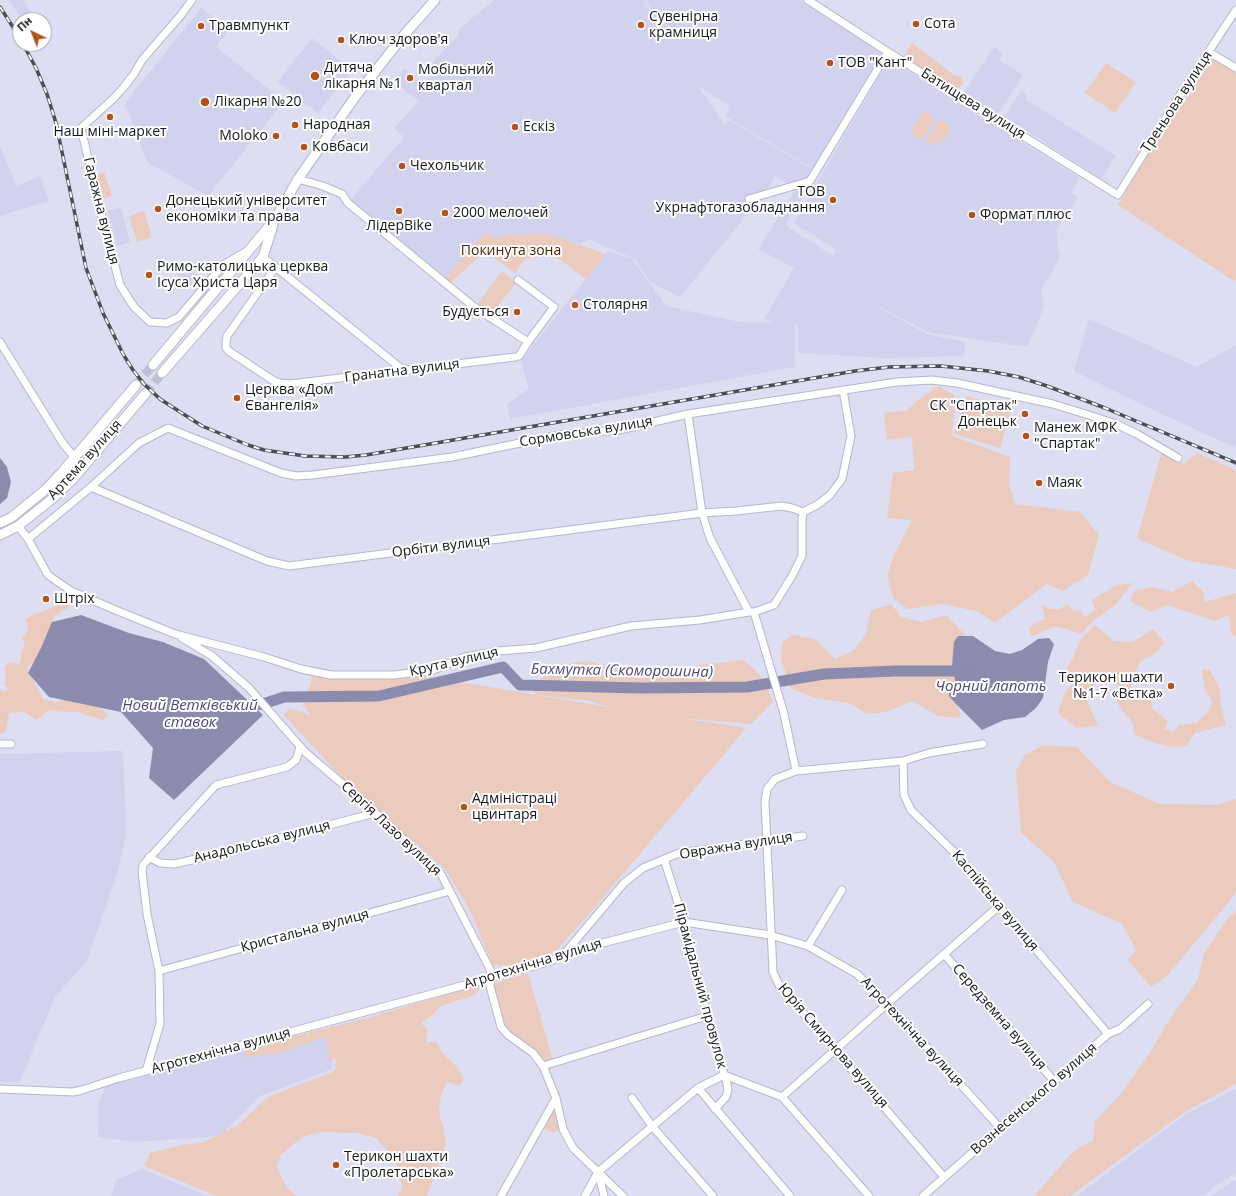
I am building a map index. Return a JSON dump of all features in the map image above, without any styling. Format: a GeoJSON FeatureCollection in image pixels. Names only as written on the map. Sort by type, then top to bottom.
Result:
{"type":"FeatureCollection","features":[{"type":"Feature","properties":{"kind":"main road"},"geometry":{"type":"LineString","coordinates":[[162,373],[262,257],[276,218],[298,179],[331,130],[371,77],[404,35],[435,0]]}},
{"type":"Feature","properties":{"kind":"main road"},"geometry":{"type":"LineString","coordinates":[[153,365],[276,218]]}},
{"type":"Feature","properties":{"kind":"main road"},"geometry":{"type":"LineString","coordinates":[[251,248],[258,255],[258,259],[254,267]]}},
{"type":"Feature","properties":{"kind":"main road","name":"Артема вулиця"},"geometry":{"type":"LineString","coordinates":[[0,523],[12,516],[44,490],[136,385]]}},
{"type":"Feature","properties":{"kind":"main road","name":"Артема вулиця"},"geometry":{"type":"LineString","coordinates":[[0,535],[18,526],[52,498],[72,479],[146,393]]}},
{"type":"Feature","properties":{"kind":"street","name":"Гаражна вулиця"},"geometry":{"type":"LineString","coordinates":[[192,0],[142,60],[124,88],[81,128],[99,205],[120,285],[134,307],[150,322],[167,323],[179,317],[223,266],[251,248]]}},
{"type":"Feature","properties":{"kind":"street","name":"Батищева вулиця"},"geometry":{"type":"LineString","coordinates":[[808,0],[888,52],[1118,195]]}},
{"type":"Feature","properties":{"kind":"street","name":"Треньова вулиця"},"geometry":{"type":"LineString","coordinates":[[1118,195],[1236,10]]}},
{"type":"Feature","properties":{"kind":"street"},"geometry":{"type":"LineString","coordinates":[[749,199],[810,181],[888,52]]}},
{"type":"Feature","properties":{"kind":"street"},"geometry":{"type":"LineString","coordinates":[[1209,52],[1236,68]]}},
{"type":"Feature","properties":{"kind":"street"},"geometry":{"type":"LineString","coordinates":[[298,179],[323,186],[342,194],[348,203],[473,306],[528,342],[554,306],[518,280]]}},
{"type":"Feature","properties":{"kind":"street"},"geometry":{"type":"LineString","coordinates":[[262,257],[403,370]]}},
{"type":"Feature","properties":{"kind":"street","name":"Гранатна вулиця"},"geometry":{"type":"LineString","coordinates":[[275,268],[227,336],[226,348],[274,381],[285,384],[517,357],[528,342]]}},
{"type":"Feature","properties":{"kind":"street"},"geometry":{"type":"LineString","coordinates":[[0,342],[62,442],[74,457]]}},
{"type":"Feature","properties":{"kind":"street","name":"Сормовська вулиця"},"geometry":{"type":"LineString","coordinates":[[28,539],[91,486],[138,443],[168,428],[281,473],[296,476],[313,475],[452,457],[558,435],[619,430],[688,414],[843,390],[897,382],[932,380],[957,383],[1053,404],[1116,424],[1137,434],[1178,458]]}},
{"type":"Feature","properties":{"kind":"street"},"geometry":{"type":"LineString","coordinates":[[803,512],[817,505],[830,495],[842,479],[851,436],[843,390]]}},
{"type":"Feature","properties":{"kind":"street"},"geometry":{"type":"LineString","coordinates":[[688,414],[702,513],[710,538],[751,612],[784,714],[800,771],[903,761],[929,753],[983,744]]}},
{"type":"Feature","properties":{"kind":"street","name":"Орбіти вулиця"},"geometry":{"type":"LineString","coordinates":[[91,486],[267,561],[289,566],[702,513],[736,512],[782,506],[803,512]]}},
{"type":"Feature","properties":{"kind":"street","name":"Крута вулиця"},"geometry":{"type":"LineString","coordinates":[[18,526],[28,539],[48,575],[71,591],[175,634],[264,657],[301,669],[331,675],[394,675],[433,670],[465,657],[498,651],[536,648],[631,626],[700,620],[764,609],[774,604],[782,594],[800,562],[802,549],[803,512]]}},
{"type":"Feature","properties":{"kind":"street","name":"Сергія Лазо вулиця"},"geometry":{"type":"LineString","coordinates":[[175,634],[212,656],[249,688],[300,747],[441,874],[490,969],[490,986],[501,1027],[508,1035],[534,1053],[543,1066],[556,1098],[563,1128],[573,1148],[623,1196]]}},
{"type":"Feature","properties":{"kind":"street"},"geometry":{"type":"LineString","coordinates":[[0,744],[10,744]]}},
{"type":"Feature","properties":{"kind":"street"},"geometry":{"type":"LineString","coordinates":[[146,1070],[160,1024],[159,971],[147,914],[142,871],[143,865],[216,785],[287,767],[296,760],[300,747]]}},
{"type":"Feature","properties":{"kind":"street","name":"Каспійська вулиця"},"geometry":{"type":"LineString","coordinates":[[903,761],[904,795],[911,810],[956,854],[1108,1034]]}},
{"type":"Feature","properties":{"kind":"street","name":"Юрія Смирнова вулиця"},"geometry":{"type":"LineString","coordinates":[[800,771],[775,779],[767,789],[765,796],[770,935],[773,972],[778,985],[944,1177]]}},
{"type":"Feature","properties":{"kind":"street","name":"Анадольська вулиця"},"geometry":{"type":"LineString","coordinates":[[150,858],[160,863],[174,864],[249,847],[375,813]]}},
{"type":"Feature","properties":{"kind":"street","name":"Овражна вулиця"},"geometry":{"type":"LineString","coordinates":[[564,953],[624,883],[642,868],[679,853],[803,836]]}},
{"type":"Feature","properties":{"kind":"street","name":"Пірамідальний провулок"},"geometry":{"type":"LineString","coordinates":[[664,859],[684,922],[707,1016],[728,1090],[726,1098],[715,1109]]}},
{"type":"Feature","properties":{"kind":"street"},"geometry":{"type":"LineString","coordinates":[[808,946],[842,890]]}},
{"type":"Feature","properties":{"kind":"street","name":"Кристальна вулиця"},"geometry":{"type":"LineString","coordinates":[[159,971],[450,891]]}},
{"type":"Feature","properties":{"kind":"street"},"geometry":{"type":"LineString","coordinates":[[782,1098],[999,906]]}},
{"type":"Feature","properties":{"kind":"street","name":"Агротехнічна вулиця"},"geometry":{"type":"LineString","coordinates":[[0,1089],[73,1092],[146,1070],[491,978],[551,961],[564,953],[684,922],[770,935],[808,946],[857,974],[887,1004],[1000,1128]]}},
{"type":"Feature","properties":{"kind":"street","name":"Середземна вулиця"},"geometry":{"type":"LineString","coordinates":[[944,954],[1054,1081]]}},
{"type":"Feature","properties":{"kind":"street","name":"Вознесенського вулиця"},"geometry":{"type":"LineString","coordinates":[[923,1196],[1108,1034],[1120,1029],[1148,1004]]}},
{"type":"Feature","properties":{"kind":"street"},"geometry":{"type":"LineString","coordinates":[[543,1066],[707,1016]]}},
{"type":"Feature","properties":{"kind":"street"},"geometry":{"type":"LineString","coordinates":[[585,1196],[598,1172],[698,1088],[724,1075],[782,1098],[869,1196]]}},
{"type":"Feature","properties":{"kind":"street"},"geometry":{"type":"LineString","coordinates":[[698,1088],[790,1196]]}},
{"type":"Feature","properties":{"kind":"street"},"geometry":{"type":"LineString","coordinates":[[501,1196],[556,1098]]}},
{"type":"Feature","properties":{"kind":"street"},"geometry":{"type":"LineString","coordinates":[[632,1098],[652,1126],[713,1196]]}},
{"type":"Feature","properties":{"kind":"street"},"geometry":{"type":"LineString","coordinates":[[598,1172],[604,1196]]}},
{"type":"Feature","properties":{"kind":"shaded area"},"geometry":{"type":"Polygon","coordinates":[[[8,0],[24,0],[30,12],[17,12],[8,0]]]}},
{"type":"Feature","properties":{"kind":"shaded area"},"geometry":{"type":"Polygon","coordinates":[[[494,0],[646,0],[644,4],[677,35],[646,3],[648,0],[799,0],[882,52],[814,169],[725,116],[730,106],[698,86],[725,125],[729,120],[819,173],[785,225],[833,256],[837,250],[794,223],[889,59],[1080,178],[1071,193],[1078,197],[1057,228],[1057,245],[1060,257],[1041,290],[1044,307],[1027,347],[928,332],[857,296],[927,334],[965,342],[964,356],[885,358],[798,353],[798,325],[795,324],[795,367],[510,419],[507,404],[529,389],[521,360],[608,251],[632,259],[666,306],[739,322],[772,323],[765,318],[794,268],[758,249],[796,189],[775,176],[770,186],[680,297],[650,282],[635,259],[588,239],[580,244],[544,234],[498,238],[445,279],[349,202],[404,137],[394,128],[419,101],[394,82],[404,68],[422,83],[435,73],[430,65],[459,34],[458,30],[494,0]]]}},
{"type":"Feature","properties":{"kind":"shaded area","name":"Лікарня №20"},"geometry":{"type":"Polygon","coordinates":[[[201,8],[229,30],[216,47],[284,101],[208,196],[147,162],[125,103],[201,8]]]}},
{"type":"Feature","properties":{"kind":"shaded area","name":"Дитяча лікарня №1"},"geometry":{"type":"Polygon","coordinates":[[[312,38],[352,70],[318,113],[278,82],[312,38]]]}},
{"type":"Feature","properties":{"kind":"shaded area"},"geometry":{"type":"Polygon","coordinates":[[[994,47],[1003,53],[999,60],[1023,75],[998,114],[964,92],[994,47]]]}},
{"type":"Feature","properties":{"kind":"shaded area"},"geometry":{"type":"Polygon","coordinates":[[[1021,91],[1027,95],[1025,99],[1116,156],[1101,179],[1004,116],[1021,91]]]}},
{"type":"Feature","properties":{"kind":"shaded area"},"geometry":{"type":"Polygon","coordinates":[[[0,146],[17,186],[40,176],[49,201],[0,216],[0,146]]]}},
{"type":"Feature","properties":{"kind":"shaded area"},"geometry":{"type":"Polygon","coordinates":[[[121,208],[130,242],[117,246],[108,211],[121,208]]]}},
{"type":"Feature","properties":{"kind":"shaded area"},"geometry":{"type":"Polygon","coordinates":[[[174,266],[187,275],[190,270],[199,277],[193,286],[171,271],[174,266]]]}},
{"type":"Feature","properties":{"kind":"shaded area"},"geometry":{"type":"Polygon","coordinates":[[[1089,319],[1197,367],[1236,345],[1236,448],[1074,371],[1089,319]]]}},
{"type":"Feature","properties":{"kind":"shaded area"},"geometry":{"type":"Polygon","coordinates":[[[123,751],[126,833],[118,871],[87,961],[55,997],[19,1083],[0,1082],[0,754],[123,751]]]}},
{"type":"Feature","properties":{"kind":"shaded area"},"geometry":{"type":"Polygon","coordinates":[[[331,1028],[332,1069],[260,1096],[220,1136],[135,1142],[98,1137],[99,1101],[106,1086],[331,1028]]]}},
{"type":"Feature","properties":{"kind":"shaded area"},"geometry":{"type":"Polygon","coordinates":[[[1236,1089],[1236,1173],[1218,1184],[1203,1196],[1077,1196],[1188,1113],[1236,1089]]]}},
{"type":"Feature","properties":{"kind":"shaded area"},"geometry":{"type":"Polygon","coordinates":[[[142,1169],[208,1196],[111,1196],[116,1180],[142,1169]]]}},
{"type":"Feature","properties":{"kind":"shaded area"},"geometry":{"type":"Polygon","coordinates":[[[1236,1180],[1236,1196],[1211,1196],[1230,1183],[1236,1180]]]}},
{"type":"Feature","properties":{"kind":"green space"},"geometry":{"type":"Polygon","coordinates":[[[912,43],[954,75],[961,77],[963,82],[958,90],[955,90],[905,60],[904,56],[912,43]]]}},
{"type":"Feature","properties":{"kind":"green space"},"geometry":{"type":"Polygon","coordinates":[[[1212,58],[1236,73],[1236,280],[1234,281],[1118,205],[1146,157],[1212,58]]]}},
{"type":"Feature","properties":{"kind":"green space"},"geometry":{"type":"Polygon","coordinates":[[[1106,63],[1136,82],[1115,113],[1085,93],[1106,63]]]}},
{"type":"Feature","properties":{"kind":"green space"},"geometry":{"type":"Polygon","coordinates":[[[926,112],[933,116],[934,120],[922,140],[914,136],[912,130],[922,113],[926,112]]]}},
{"type":"Feature","properties":{"kind":"green space"},"geometry":{"type":"Polygon","coordinates":[[[942,121],[949,125],[950,129],[944,140],[929,145],[926,141],[937,122],[942,121]]]}},
{"type":"Feature","properties":{"kind":"green space"},"geometry":{"type":"Polygon","coordinates":[[[104,172],[112,196],[102,199],[94,175],[104,172]]]}},
{"type":"Feature","properties":{"kind":"green space"},"geometry":{"type":"Polygon","coordinates":[[[144,211],[152,237],[137,242],[129,216],[144,211]]]}},
{"type":"Feature","properties":{"kind":"green space","name":"Покинута зона"},"geometry":{"type":"Polygon","coordinates":[[[485,233],[497,238],[503,235],[545,233],[606,254],[586,279],[544,248],[529,259],[526,258],[515,273],[485,251],[450,283],[445,279],[485,233]]]}},
{"type":"Feature","properties":{"kind":"green space","name":"Покинута зона"},"geometry":{"type":"Polygon","coordinates":[[[502,271],[516,283],[491,315],[476,306],[502,271]]]}},
{"type":"Feature","properties":{"kind":"green space"},"geometry":{"type":"Polygon","coordinates":[[[939,386],[955,396],[952,436],[1010,457],[1009,485],[1015,504],[1080,512],[1099,535],[1088,575],[1063,591],[1047,584],[995,623],[977,611],[942,604],[908,609],[893,598],[887,576],[894,555],[912,520],[887,518],[893,473],[914,470],[912,437],[887,440],[884,413],[906,411],[923,396],[939,386]]]}},
{"type":"Feature","properties":{"kind":"green space"},"geometry":{"type":"Polygon","coordinates":[[[966,396],[1011,409],[1000,448],[954,434],[966,396]]]}},
{"type":"Feature","properties":{"kind":"green space"},"geometry":{"type":"Polygon","coordinates":[[[1197,453],[1236,470],[1236,569],[1186,560],[1137,538],[1161,454],[1184,464],[1197,453]]]}},
{"type":"Feature","properties":{"kind":"green space"},"geometry":{"type":"Polygon","coordinates":[[[1192,581],[1203,591],[1205,602],[1236,593],[1236,637],[1231,633],[1229,615],[1215,621],[1167,605],[1151,612],[1130,601],[1135,590],[1153,587],[1172,592],[1192,581]]]}},
{"type":"Feature","properties":{"kind":"green space"},"geometry":{"type":"Polygon","coordinates":[[[1133,583],[1116,604],[1094,620],[1081,634],[1055,626],[1032,636],[1029,629],[1035,622],[1045,620],[1042,605],[1051,609],[1060,609],[1067,604],[1073,611],[1080,610],[1085,617],[1095,610],[1092,600],[1117,585],[1133,583]]]}},
{"type":"Feature","properties":{"kind":"green space"},"geometry":{"type":"Polygon","coordinates":[[[66,602],[70,607],[54,616],[53,630],[41,655],[27,668],[43,699],[55,702],[71,697],[87,700],[108,715],[103,720],[77,712],[49,710],[37,720],[24,712],[9,713],[6,732],[0,734],[0,690],[4,691],[8,689],[4,684],[6,676],[4,667],[10,662],[19,664],[21,652],[25,646],[22,638],[28,630],[26,618],[66,602]]]}},
{"type":"Feature","properties":{"kind":"green space"},"geometry":{"type":"Polygon","coordinates":[[[891,604],[901,617],[921,622],[946,615],[967,637],[959,636],[955,642],[952,665],[955,680],[949,690],[955,703],[959,707],[960,718],[938,716],[912,701],[886,712],[867,714],[849,703],[815,698],[790,688],[784,667],[781,663],[782,642],[793,635],[815,639],[835,659],[854,650],[866,634],[871,610],[891,604]]]}},
{"type":"Feature","properties":{"kind":"green space"},"geometry":{"type":"Polygon","coordinates":[[[1095,625],[1114,641],[1133,642],[1153,629],[1165,643],[1156,652],[1139,663],[1132,680],[1130,692],[1150,692],[1152,708],[1168,721],[1165,729],[1174,732],[1180,725],[1196,723],[1206,714],[1213,702],[1205,690],[1202,670],[1210,669],[1220,690],[1221,705],[1226,725],[1195,733],[1186,746],[1174,747],[1154,743],[1134,734],[1133,722],[1123,712],[1117,702],[1118,686],[1108,676],[1100,680],[1084,694],[1098,726],[1077,728],[1058,713],[1065,692],[1078,678],[1066,669],[1073,658],[1081,639],[1095,625]]]}},
{"type":"Feature","properties":{"kind":"green space"},"geometry":{"type":"Polygon","coordinates":[[[744,660],[763,678],[773,702],[751,724],[681,718],[746,728],[596,906],[556,951],[517,966],[493,965],[469,909],[445,869],[354,791],[284,715],[289,708],[311,715],[303,706],[313,676],[377,678],[418,675],[614,708],[589,701],[538,695],[531,689],[553,667],[586,661],[621,669],[669,669],[744,660]]]}},
{"type":"Feature","properties":{"kind":"green space"},"geometry":{"type":"Polygon","coordinates":[[[1043,745],[1077,747],[1110,782],[1160,804],[1218,805],[1236,799],[1236,893],[1167,976],[1151,987],[1128,960],[1136,950],[1122,924],[1073,902],[1054,862],[1021,833],[1016,771],[1025,755],[1043,745]]]}},
{"type":"Feature","properties":{"kind":"green space"},"geometry":{"type":"Polygon","coordinates":[[[1236,911],[1236,1084],[1183,1113],[1070,1196],[1034,1196],[1074,1151],[1093,1140],[1095,1121],[1121,1094],[1151,1051],[1169,1020],[1198,980],[1204,954],[1227,919],[1236,911]]]}},
{"type":"Feature","properties":{"kind":"green space"},"geometry":{"type":"Polygon","coordinates":[[[527,974],[529,977],[552,1057],[550,1061],[546,1063],[542,1061],[534,1049],[520,1038],[513,1035],[506,1028],[494,986],[496,983],[527,974]]]}},
{"type":"Feature","properties":{"kind":"green space"},"geometry":{"type":"Polygon","coordinates":[[[480,988],[475,995],[441,1006],[421,1023],[428,1030],[426,1042],[436,1042],[445,1056],[455,1065],[464,1078],[459,1086],[449,1082],[445,1086],[441,1096],[439,1111],[443,1124],[446,1144],[427,1196],[398,1196],[402,1188],[399,1170],[388,1151],[376,1138],[357,1133],[323,1132],[305,1136],[280,1156],[277,1167],[285,1185],[296,1196],[217,1196],[144,1166],[150,1153],[182,1145],[202,1143],[238,1125],[268,1097],[335,1071],[336,1059],[329,1060],[326,1036],[279,1053],[243,1057],[247,1048],[371,1017],[465,989],[480,988]]]}},
{"type":"Feature","properties":{"kind":"green space"},"geometry":{"type":"Polygon","coordinates":[[[553,1111],[556,1113],[560,1126],[557,1131],[553,1133],[544,1128],[553,1111]]]}},
{"type":"Feature","properties":{"kind":"water"},"geometry":{"type":"Polygon","coordinates":[[[0,458],[7,467],[11,482],[7,498],[0,504],[0,458]]]}},
{"type":"Feature","properties":{"kind":"water","name":"Новий Ветківський ставок"},"geometry":{"type":"Polygon","coordinates":[[[81,615],[129,633],[163,642],[204,659],[263,715],[174,800],[149,778],[153,748],[121,712],[49,697],[28,673],[52,622],[81,615]]]}},
{"type":"Feature","properties":{"kind":"water","name":"Чорний лапоть"},"geometry":{"type":"Polygon","coordinates":[[[958,636],[973,636],[995,651],[1010,654],[1022,650],[1038,639],[1049,638],[1054,644],[1048,662],[1043,698],[1036,708],[1025,717],[1004,720],[982,730],[949,696],[949,690],[955,680],[952,666],[954,642],[958,636]]]}},
{"type":"Feature","properties":{"kind":"waterway","name":"Бахмутка (Скоморошина)"},"geometry":{"type":"LineString","coordinates":[[237,707],[263,704],[284,697],[379,696],[503,667],[520,685],[641,688],[747,687],[824,674],[896,671],[967,671]]}},
{"type":"Feature","properties":{"kind":"tunnel"},"geometry":{"type":"LineString","coordinates":[[136,385],[153,365]]}},
{"type":"Feature","properties":{"kind":"tunnel"},"geometry":{"type":"LineString","coordinates":[[146,393],[162,373]]}},
{"type":"Feature","properties":{"kind":"railway"},"geometry":{"type":"LineString","coordinates":[[0,7],[12,26]]}},
{"type":"Feature","properties":{"kind":"railway"},"geometry":{"type":"LineString","coordinates":[[27,52],[47,94],[56,123],[86,268],[103,313],[123,354],[144,384],[160,399],[202,426],[248,445],[264,450],[305,456],[345,457],[366,455],[855,371],[889,367],[941,366],[988,371],[1019,377],[1047,386],[1105,408],[1236,463]]}},
{"type":"Feature","properties":{"kind":"place","name":"Сота"},"geometry":{"type":"Point","coordinates":[916,24]}},
{"type":"Feature","properties":{"kind":"place","name":"Сувенірна крамниця"},"geometry":{"type":"Point","coordinates":[641,25]}},
{"type":"Feature","properties":{"kind":"place","name":"Травмпункт"},"geometry":{"type":"Point","coordinates":[201,26]}},
{"type":"Feature","properties":{"kind":"place","name":"Ключ здоров'я"},"geometry":{"type":"Point","coordinates":[341,40]}},
{"type":"Feature","properties":{"kind":"place","name":"ТОВ \"Кант\""},"geometry":{"type":"Point","coordinates":[830,63]}},
{"type":"Feature","properties":{"kind":"place","name":"Дитяча лікарня №1"},"geometry":{"type":"Point","coordinates":[315,76]}},
{"type":"Feature","properties":{"kind":"place","name":"Мобільний квартал"},"geometry":{"type":"Point","coordinates":[410,78]}},
{"type":"Feature","properties":{"kind":"place","name":"Лікарня №20"},"geometry":{"type":"Point","coordinates":[205,102]}},
{"type":"Feature","properties":{"kind":"place","name":"Наш міні-маркет"},"geometry":{"type":"Point","coordinates":[110,117]}},
{"type":"Feature","properties":{"kind":"place","name":"Народная"},"geometry":{"type":"Point","coordinates":[295,125]}},
{"type":"Feature","properties":{"kind":"place","name":"Ескіз"},"geometry":{"type":"Point","coordinates":[515,127]}},
{"type":"Feature","properties":{"kind":"place","name":"Moloko"},"geometry":{"type":"Point","coordinates":[276,136]}},
{"type":"Feature","properties":{"kind":"place","name":"Ковбаси"},"geometry":{"type":"Point","coordinates":[304,147]}},
{"type":"Feature","properties":{"kind":"place","name":"Чехольчик"},"geometry":{"type":"Point","coordinates":[402,166]}},
{"type":"Feature","properties":{"kind":"place","name":"ТОВ Укрнафтогазобладнання"},"geometry":{"type":"Point","coordinates":[833,200]}},
{"type":"Feature","properties":{"kind":"place","name":"Донецький університет економіки та права"},"geometry":{"type":"Point","coordinates":[158,209]}},
{"type":"Feature","properties":{"kind":"place","name":"ЛідерBike"},"geometry":{"type":"Point","coordinates":[399,211]}},
{"type":"Feature","properties":{"kind":"place","name":"2000 мелочей"},"geometry":{"type":"Point","coordinates":[445,213]}},
{"type":"Feature","properties":{"kind":"place","name":"Формат плюс"},"geometry":{"type":"Point","coordinates":[972,215]}},
{"type":"Feature","properties":{"kind":"place","name":"Римо-католицька церква Ісуса Христа Царя"},"geometry":{"type":"Point","coordinates":[149,275]}},
{"type":"Feature","properties":{"kind":"place","name":"Столярня"},"geometry":{"type":"Point","coordinates":[575,305]}},
{"type":"Feature","properties":{"kind":"place","name":"Будується"},"geometry":{"type":"Point","coordinates":[517,312]}},
{"type":"Feature","properties":{"kind":"place","name":"Церква «Дом Євангелія»"},"geometry":{"type":"Point","coordinates":[237,398]}},
{"type":"Feature","properties":{"kind":"place","name":"СК \"Спартак\" Донецьк"},"geometry":{"type":"Point","coordinates":[1025,414]}},
{"type":"Feature","properties":{"kind":"place","name":"Манеж МФК \"Спартак\""},"geometry":{"type":"Point","coordinates":[1026,436]}},
{"type":"Feature","properties":{"kind":"place","name":"Маяк"},"geometry":{"type":"Point","coordinates":[1039,483]}},
{"type":"Feature","properties":{"kind":"place","name":"Штріх"},"geometry":{"type":"Point","coordinates":[46,599]}},
{"type":"Feature","properties":{"kind":"place","name":"Терикон шахти №1-7 «Вєтка»"},"geometry":{"type":"Point","coordinates":[1171,686]}},
{"type":"Feature","properties":{"kind":"place","name":"Адміністраці цвинтаря"},"geometry":{"type":"Point","coordinates":[464,807]}},
{"type":"Feature","properties":{"kind":"place","name":"Терикон шахти «Пролетарська»"},"geometry":{"type":"Point","coordinates":[336,1165]}}]}
